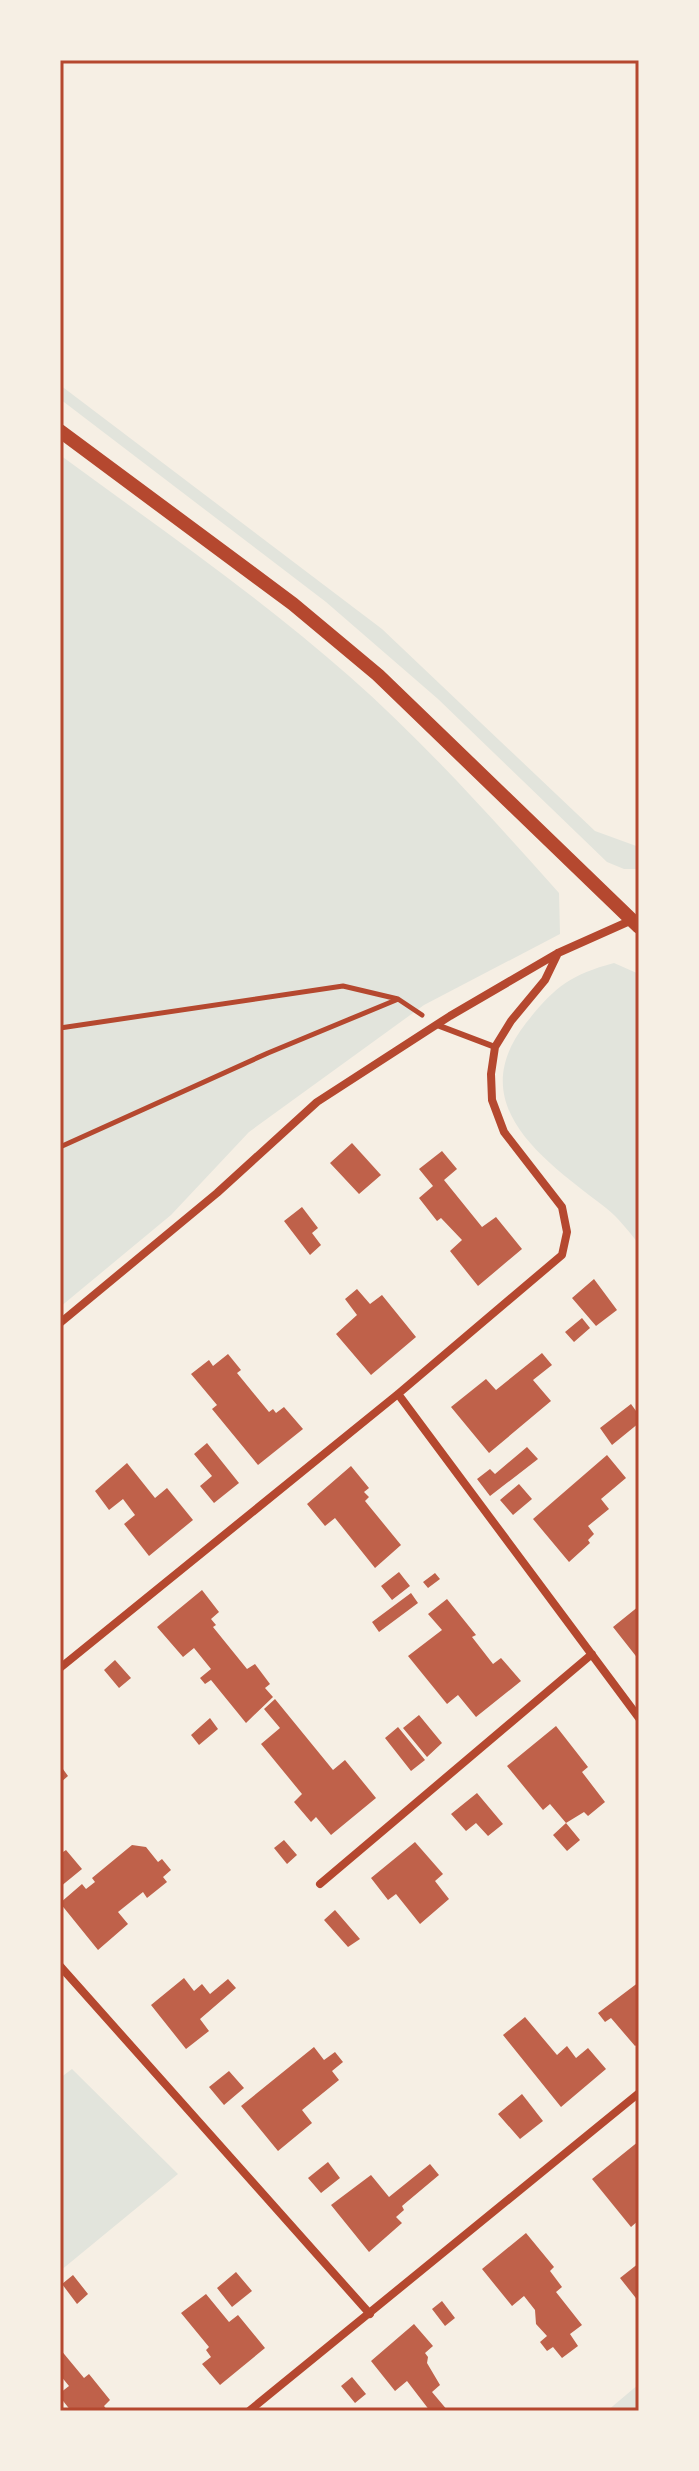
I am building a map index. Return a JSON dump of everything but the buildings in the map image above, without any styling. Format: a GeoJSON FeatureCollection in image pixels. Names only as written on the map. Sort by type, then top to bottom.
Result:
{"type":"FeatureCollection","features":[{"type":"Feature","properties":{"kind":"street"},"geometry":{"type":"LineString","coordinates":[[60,431],[293,604],[378,675],[637,921],[558,953],[317,1102],[217,1193],[60,1323]]}},
{"type":"Feature","properties":{"kind":"street"},"geometry":{"type":"LineString","coordinates":[[60,1668],[398,1394],[562,1255],[567,1232],[562,1207],[504,1132],[492,1100],[491,1074],[495,1047],[511,1021],[545,980],[558,953]]}},
{"type":"Feature","properties":{"kind":"street"},"geometry":{"type":"LineString","coordinates":[[398,1394],[639,1718]]}},
{"type":"Feature","properties":{"kind":"street"},"geometry":{"type":"LineString","coordinates":[[320,1884],[592,1654]]}},
{"type":"Feature","properties":{"kind":"street"},"geometry":{"type":"LineString","coordinates":[[60,1966],[370,2314]]}},
{"type":"Feature","properties":{"kind":"street"},"geometry":{"type":"LineString","coordinates":[[249,2411],[639,2093]]}},
{"type":"Feature","properties":{"kind":"lane"},"geometry":{"type":"LineString","coordinates":[[437,1025],[495,1047]]}},
{"type":"Feature","properties":{"kind":"path"},"geometry":{"type":"LineString","coordinates":[[60,1028],[343,986],[398,999],[437,1025]]}},
{"type":"Feature","properties":{"kind":"path"},"geometry":{"type":"LineString","coordinates":[[60,1147],[268,1053],[398,999]]}},
{"type":"Feature","properties":{"kind":"shaded area"},"geometry":{"type":"Polygon","coordinates":[[[60,385],[382,629],[595,831],[639,847],[639,869],[624,869],[607,862],[438,699],[326,602],[60,399],[60,385]]]}},
{"type":"Feature","properties":{"kind":"shaded area"},"geometry":{"type":"Polygon","coordinates":[[[60,455],[279,618],[349,676],[404,728],[559,893],[560,934],[424,1005],[249,1132],[171,1215],[60,1307],[60,455]]]}},
{"type":"Feature","properties":{"kind":"shaded area"},"geometry":{"type":"Polygon","coordinates":[[[614,963],[639,974],[639,1244],[610,1212],[538,1151],[507,1106],[503,1080],[508,1053],[526,1023],[545,1001],[574,978],[614,963]]]}},
{"type":"Feature","properties":{"kind":"shaded area"},"geometry":{"type":"Polygon","coordinates":[[[72,2069],[178,2174],[60,2271],[60,2078],[72,2069]]]}},
{"type":"Feature","properties":{"kind":"shaded area"},"geometry":{"type":"Polygon","coordinates":[[[639,2384],[639,2411],[607,2411],[639,2384]]]}}]}
